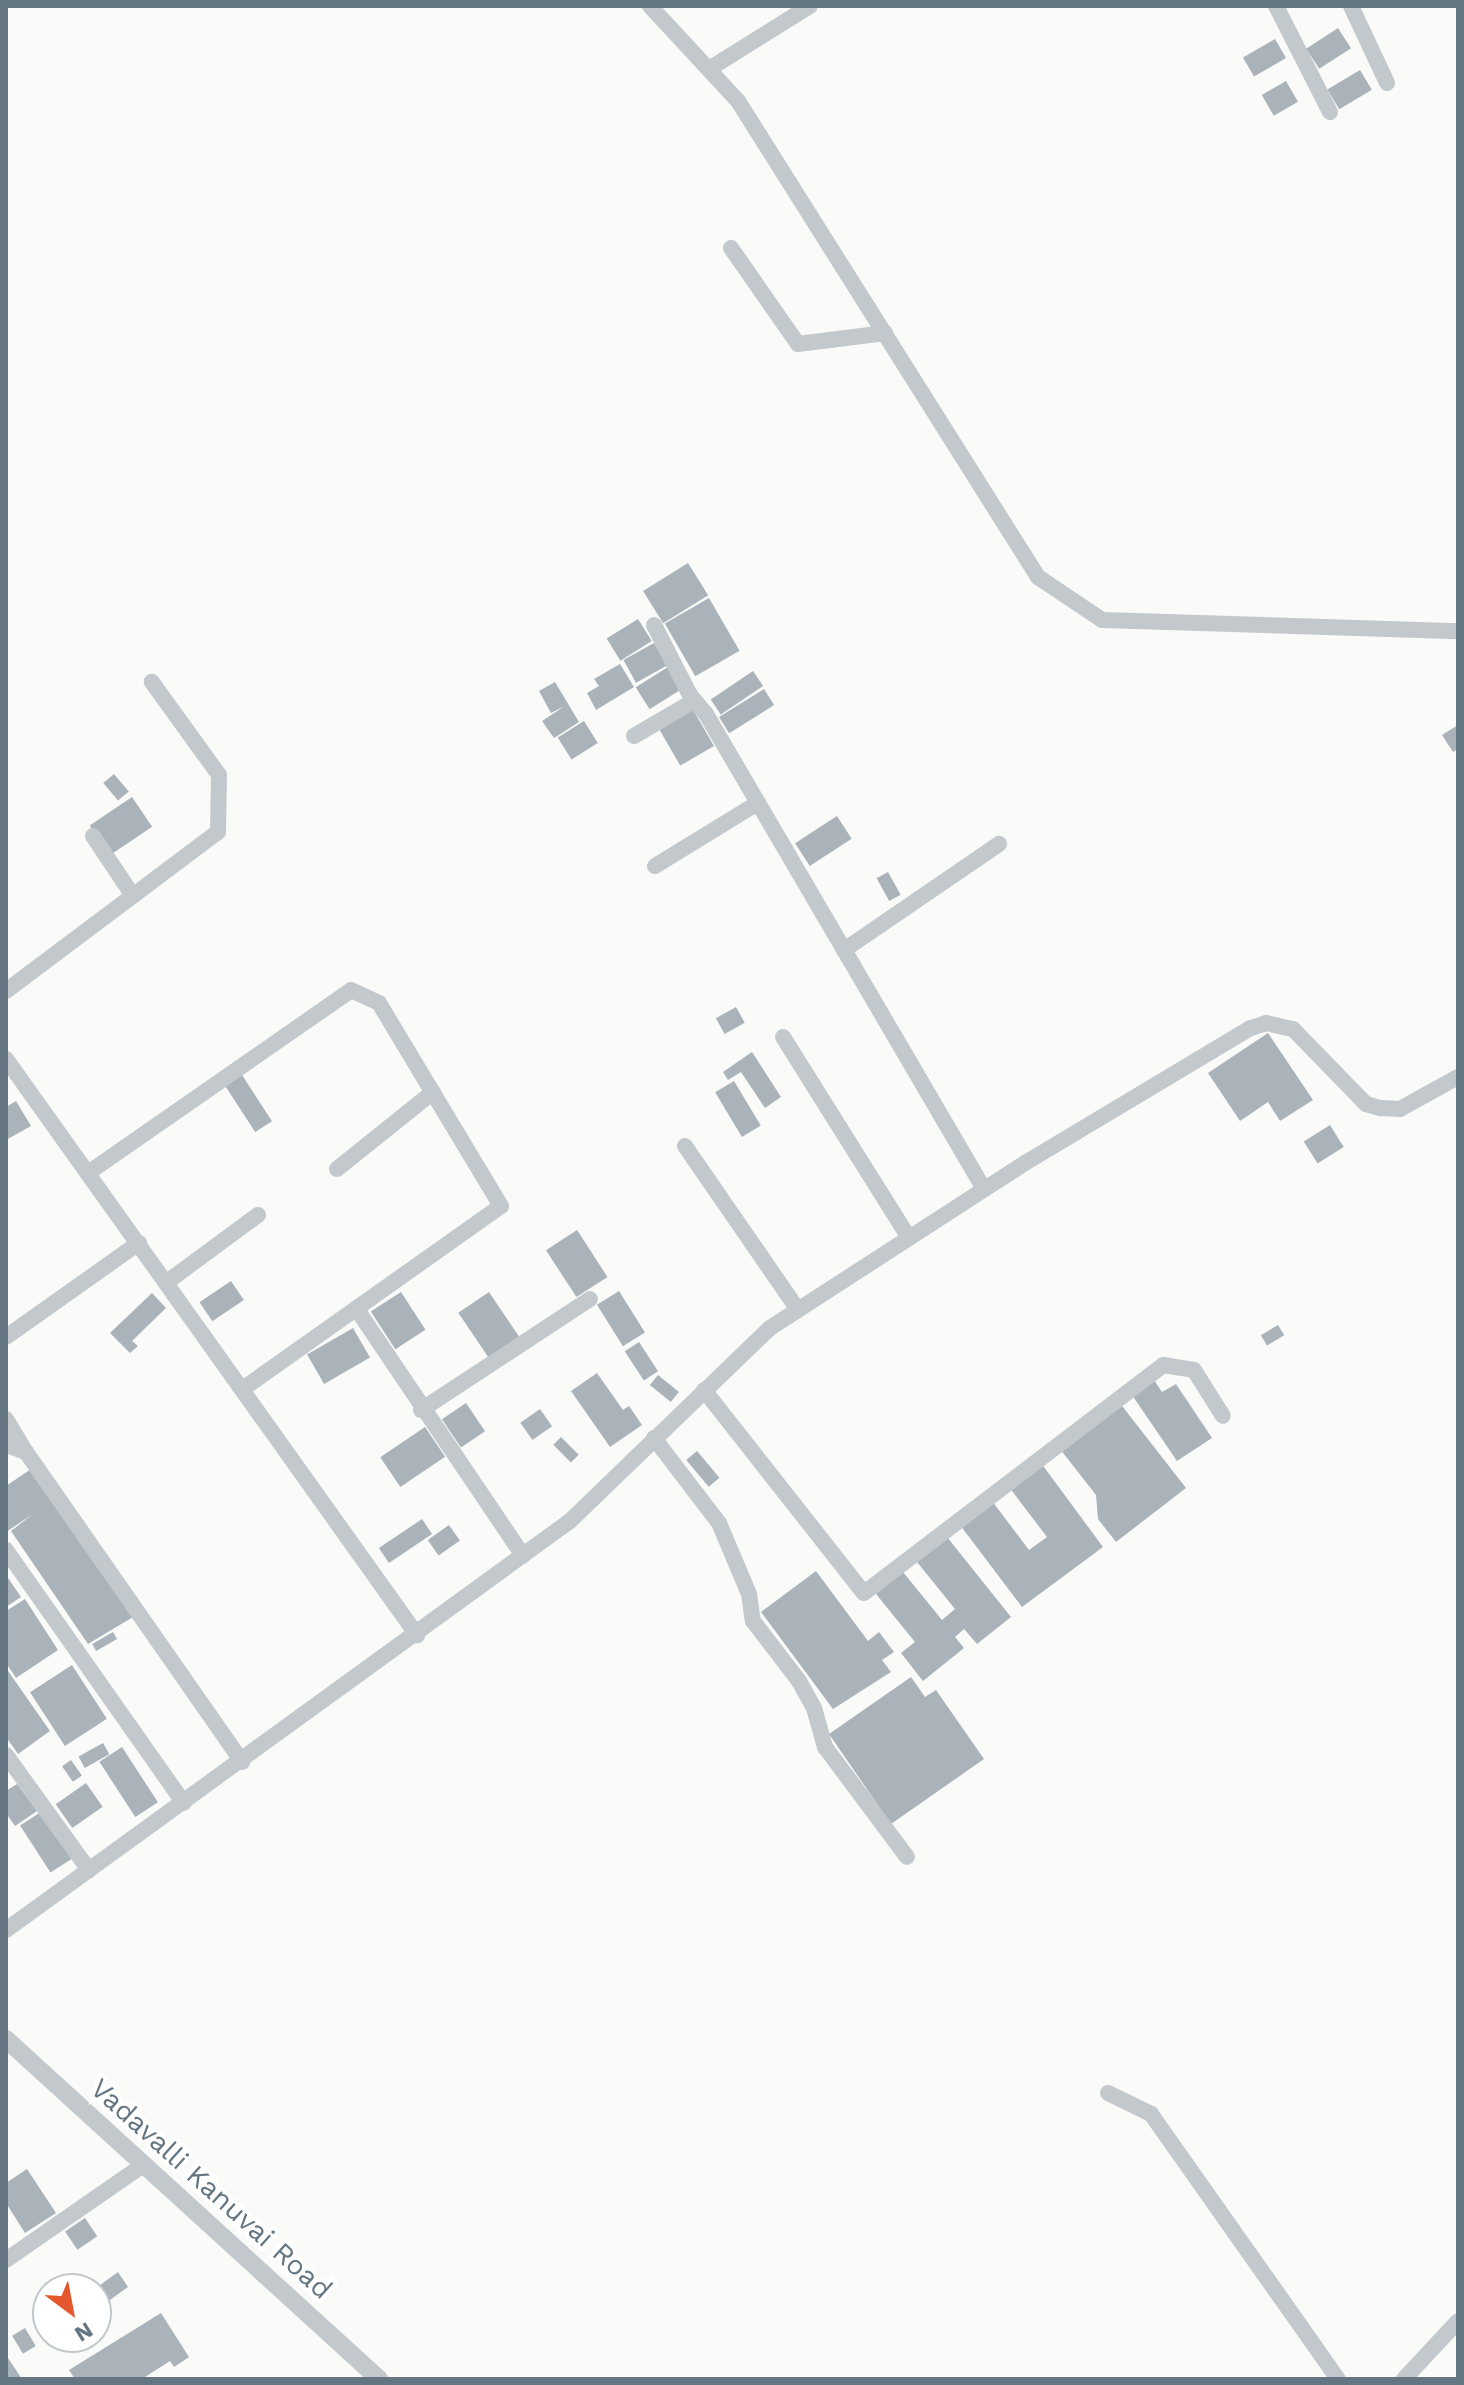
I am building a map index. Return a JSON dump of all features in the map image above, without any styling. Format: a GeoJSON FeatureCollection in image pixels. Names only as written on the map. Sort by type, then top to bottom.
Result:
{"type":"FeatureCollection","features":[{"type":"Feature","properties":{"kind":"street"},"geometry":{"type":"LineString","coordinates":[[650,6],[738,101],[1038,577],[1102,620],[1458,631]]}},
{"type":"Feature","properties":{"kind":"street"},"geometry":{"type":"LineString","coordinates":[[709,69],[810,6]]}},
{"type":"Feature","properties":{"kind":"street"},"geometry":{"type":"LineString","coordinates":[[1276,6],[1330,112]]}},
{"type":"Feature","properties":{"kind":"street"},"geometry":{"type":"LineString","coordinates":[[1351,6],[1387,83]]}},
{"type":"Feature","properties":{"kind":"street"},"geometry":{"type":"LineString","coordinates":[[731,248],[798,344],[885,333]]}},
{"type":"Feature","properties":{"kind":"street"},"geometry":{"type":"LineString","coordinates":[[654,625],[694,701],[758,803],[984,1189]]}},
{"type":"Feature","properties":{"kind":"street"},"geometry":{"type":"LineString","coordinates":[[6,991],[218,832],[219,775],[152,682]]}},
{"type":"Feature","properties":{"kind":"street"},"geometry":{"type":"LineString","coordinates":[[634,736],[694,701]]}},
{"type":"Feature","properties":{"kind":"street"},"geometry":{"type":"LineString","coordinates":[[655,866],[758,803]]}},
{"type":"Feature","properties":{"kind":"street"},"geometry":{"type":"LineString","coordinates":[[93,836],[133,896]]}},
{"type":"Feature","properties":{"kind":"street"},"geometry":{"type":"LineString","coordinates":[[844,950],[999,844]]}},
{"type":"Feature","properties":{"kind":"street"},"geometry":{"type":"LineString","coordinates":[[88,1173],[351,990],[379,1003],[501,1206],[358,1311],[243,1389]]}},
{"type":"Feature","properties":{"kind":"street"},"geometry":{"type":"LineString","coordinates":[[6,1930],[242,1762],[570,1521],[759,1336],[984,1189],[1266,1023],[1293,1029],[1366,1104],[1400,1109],[1458,1077]]}},
{"type":"Feature","properties":{"kind":"street"},"geometry":{"type":"LineString","coordinates":[[783,1037],[909,1238]]}},
{"type":"Feature","properties":{"kind":"street"},"geometry":{"type":"LineString","coordinates":[[6,1059],[417,1635]]}},
{"type":"Feature","properties":{"kind":"street"},"geometry":{"type":"LineString","coordinates":[[337,1169],[433,1092]]}},
{"type":"Feature","properties":{"kind":"street"},"geometry":{"type":"LineString","coordinates":[[685,1146],[798,1310]]}},
{"type":"Feature","properties":{"kind":"street"},"geometry":{"type":"LineString","coordinates":[[167,1282],[258,1215]]}},
{"type":"Feature","properties":{"kind":"street"},"geometry":{"type":"LineString","coordinates":[[6,1337],[139,1243]]}},
{"type":"Feature","properties":{"kind":"street"},"geometry":{"type":"LineString","coordinates":[[421,1410],[590,1299]]}},
{"type":"Feature","properties":{"kind":"street"},"geometry":{"type":"LineString","coordinates":[[358,1311],[421,1410],[523,1556]]}},
{"type":"Feature","properties":{"kind":"street"},"geometry":{"type":"LineString","coordinates":[[704,1390],[864,1593],[1163,1365],[1194,1370],[1223,1416]]}},
{"type":"Feature","properties":{"kind":"street"},"geometry":{"type":"LineString","coordinates":[[6,1419],[242,1762]]}},
{"type":"Feature","properties":{"kind":"street"},"geometry":{"type":"LineString","coordinates":[[654,1438],[719,1523],[749,1594],[753,1621],[799,1681],[814,1708],[825,1747],[907,1857]]}},
{"type":"Feature","properties":{"kind":"street"},"geometry":{"type":"LineString","coordinates":[[6,1445],[26,1452]]}},
{"type":"Feature","properties":{"kind":"street"},"geometry":{"type":"LineString","coordinates":[[6,1550],[184,1803]]}},
{"type":"Feature","properties":{"kind":"street"},"geometry":{"type":"LineString","coordinates":[[6,1755],[89,1870]]}},
{"type":"Feature","properties":{"kind":"street","name":"Vadavalli Kanuvai Road"},"geometry":{"type":"LineString","coordinates":[[6,2039],[367,2376]]}},
{"type":"Feature","properties":{"kind":"street"},"geometry":{"type":"LineString","coordinates":[[1108,2093],[1151,2114],[1338,2379]]}},
{"type":"Feature","properties":{"kind":"street"},"geometry":{"type":"LineString","coordinates":[[6,2260],[143,2165]]}},
{"type":"Feature","properties":{"kind":"street"},"geometry":{"type":"LineString","coordinates":[[1404,2379],[1458,2321]]}},
{"type":"Feature","properties":{"kind":"building"},"geometry":{"type":"Polygon","coordinates":[[[1338,28],[1351,48],[1319,69],[1306,49],[1338,28]]]}},
{"type":"Feature","properties":{"kind":"building"},"geometry":{"type":"Polygon","coordinates":[[[1275,39],[1286,58],[1254,77],[1243,58],[1275,39]]]}},
{"type":"Feature","properties":{"kind":"building"},"geometry":{"type":"Polygon","coordinates":[[[1360,70],[1372,90],[1339,109],[1327,90],[1360,70]]]}},
{"type":"Feature","properties":{"kind":"building"},"geometry":{"type":"Polygon","coordinates":[[[1286,81],[1298,102],[1274,116],[1262,95],[1286,81]]]}},
{"type":"Feature","properties":{"kind":"building"},"geometry":{"type":"Polygon","coordinates":[[[688,563],[708,595],[663,623],[643,591],[688,563]]]}},
{"type":"Feature","properties":{"kind":"building"},"geometry":{"type":"Polygon","coordinates":[[[709,598],[740,651],[695,676],[665,624],[709,598]]]}},
{"type":"Feature","properties":{"kind":"building"},"geometry":{"type":"Polygon","coordinates":[[[638,619],[652,641],[620,661],[607,639],[638,619]]]}},
{"type":"Feature","properties":{"kind":"building"},"geometry":{"type":"Polygon","coordinates":[[[654,643],[667,666],[636,683],[623,660],[654,643]]]}},
{"type":"Feature","properties":{"kind":"building"},"geometry":{"type":"Polygon","coordinates":[[[620,664],[634,687],[596,710],[587,693],[599,686],[594,679],[620,664]]]}},
{"type":"Feature","properties":{"kind":"building"},"geometry":{"type":"Polygon","coordinates":[[[668,667],[682,689],[650,709],[636,687],[668,667]]]}},
{"type":"Feature","properties":{"kind":"building"},"geometry":{"type":"Polygon","coordinates":[[[753,671],[763,686],[721,714],[711,700],[753,671]]]}},
{"type":"Feature","properties":{"kind":"building"},"geometry":{"type":"Polygon","coordinates":[[[555,682],[579,722],[554,738],[542,721],[565,706],[551,713],[539,691],[555,682]]]}},
{"type":"Feature","properties":{"kind":"building"},"geometry":{"type":"Polygon","coordinates":[[[764,689],[774,705],[729,733],[719,717],[764,689]]]}},
{"type":"Feature","properties":{"kind":"building"},"geometry":{"type":"Polygon","coordinates":[[[692,708],[714,746],[680,766],[658,728],[692,708]]]}},
{"type":"Feature","properties":{"kind":"building"},"geometry":{"type":"Polygon","coordinates":[[[584,721],[598,743],[571,759],[558,737],[584,721]]]}},
{"type":"Feature","properties":{"kind":"building"},"geometry":{"type":"Polygon","coordinates":[[[1458,725],[1458,749],[1453,752],[1442,735],[1458,725]]]}},
{"type":"Feature","properties":{"kind":"building"},"geometry":{"type":"Polygon","coordinates":[[[114,774],[129,792],[118,801],[103,783],[114,774]]]}},
{"type":"Feature","properties":{"kind":"building"},"geometry":{"type":"Polygon","coordinates":[[[132,797],[152,827],[110,855],[90,826],[132,797]]]}},
{"type":"Feature","properties":{"kind":"building"},"geometry":{"type":"Polygon","coordinates":[[[837,816],[852,839],[810,866],[795,843],[837,816]]]}},
{"type":"Feature","properties":{"kind":"building"},"geometry":{"type":"Polygon","coordinates":[[[888,872],[901,895],[889,901],[877,878],[888,872]]]}},
{"type":"Feature","properties":{"kind":"building"},"geometry":{"type":"Polygon","coordinates":[[[736,1007],[745,1023],[725,1034],[716,1018],[736,1007]]]}},
{"type":"Feature","properties":{"kind":"building"},"geometry":{"type":"Polygon","coordinates":[[[1268,1033],[1313,1100],[1280,1121],[1268,1102],[1240,1121],[1208,1073],[1268,1033]]]}},
{"type":"Feature","properties":{"kind":"building"},"geometry":{"type":"Polygon","coordinates":[[[752,1052],[781,1097],[765,1108],[741,1072],[728,1080],[723,1072],[752,1052]]]}},
{"type":"Feature","properties":{"kind":"building"},"geometry":{"type":"Polygon","coordinates":[[[242,1075],[272,1121],[255,1132],[225,1086],[242,1075]]]}},
{"type":"Feature","properties":{"kind":"building"},"geometry":{"type":"Polygon","coordinates":[[[734,1081],[761,1126],[742,1137],[715,1092],[734,1081]]]}},
{"type":"Feature","properties":{"kind":"building"},"geometry":{"type":"Polygon","coordinates":[[[16,1101],[31,1126],[6,1140],[6,1107],[16,1101]]]}},
{"type":"Feature","properties":{"kind":"building"},"geometry":{"type":"Polygon","coordinates":[[[1330,1125],[1344,1147],[1317,1163],[1304,1141],[1330,1125]]]}},
{"type":"Feature","properties":{"kind":"building"},"geometry":{"type":"Polygon","coordinates":[[[577,1230],[607,1277],[576,1297],[546,1250],[577,1230]]]}},
{"type":"Feature","properties":{"kind":"building"},"geometry":{"type":"Polygon","coordinates":[[[231,1281],[244,1300],[212,1321],[199,1302],[231,1281]]]}},
{"type":"Feature","properties":{"kind":"building"},"geometry":{"type":"Polygon","coordinates":[[[619,1291],[645,1333],[623,1346],[597,1305],[619,1291]]]}},
{"type":"Feature","properties":{"kind":"building"},"geometry":{"type":"Polygon","coordinates":[[[401,1292],[426,1330],[395,1349],[371,1312],[401,1292]]]}},
{"type":"Feature","properties":{"kind":"building"},"geometry":{"type":"Polygon","coordinates":[[[489,1292],[519,1337],[489,1357],[458,1313],[489,1292]]]}},
{"type":"Feature","properties":{"kind":"building"},"geometry":{"type":"Polygon","coordinates":[[[152,1293],[166,1308],[132,1341],[138,1346],[130,1353],[110,1333],[152,1293]]]}},
{"type":"Feature","properties":{"kind":"building"},"geometry":{"type":"Polygon","coordinates":[[[1278,1325],[1284,1335],[1267,1346],[1261,1335],[1278,1325]]]}},
{"type":"Feature","properties":{"kind":"building"},"geometry":{"type":"Polygon","coordinates":[[[353,1328],[370,1357],[324,1384],[307,1354],[353,1328]]]}},
{"type":"Feature","properties":{"kind":"building"},"geometry":{"type":"Polygon","coordinates":[[[639,1342],[658,1371],[644,1381],[625,1351],[639,1342]]]}},
{"type":"Feature","properties":{"kind":"building"},"geometry":{"type":"Polygon","coordinates":[[[597,1373],[623,1410],[629,1406],[642,1425],[610,1447],[571,1391],[597,1373]]]}},
{"type":"Feature","properties":{"kind":"building"},"geometry":{"type":"Polygon","coordinates":[[[658,1375],[679,1392],[671,1402],[650,1385],[658,1375]]]}},
{"type":"Feature","properties":{"kind":"building"},"geometry":{"type":"Polygon","coordinates":[[[1154,1380],[1162,1392],[1176,1384],[1212,1438],[1177,1461],[1132,1395],[1154,1380]]]}},
{"type":"Feature","properties":{"kind":"building"},"geometry":{"type":"Polygon","coordinates":[[[1119,1402],[1186,1488],[1116,1542],[1098,1519],[1096,1495],[1060,1449],[1119,1402]]]}},
{"type":"Feature","properties":{"kind":"building"},"geometry":{"type":"Polygon","coordinates":[[[466,1403],[485,1431],[461,1447],[442,1419],[466,1403]]]}},
{"type":"Feature","properties":{"kind":"building"},"geometry":{"type":"Polygon","coordinates":[[[540,1409],[552,1426],[532,1440],[520,1423],[540,1409]]]}},
{"type":"Feature","properties":{"kind":"building"},"geometry":{"type":"Polygon","coordinates":[[[425,1427],[445,1457],[400,1487],[380,1457],[425,1427]]]}},
{"type":"Feature","properties":{"kind":"building"},"geometry":{"type":"Polygon","coordinates":[[[561,1437],[579,1455],[571,1462],[553,1445],[561,1437]]]}},
{"type":"Feature","properties":{"kind":"building"},"geometry":{"type":"Polygon","coordinates":[[[697,1451],[719,1478],[709,1487],[686,1460],[697,1451]]]}},
{"type":"Feature","properties":{"kind":"building"},"geometry":{"type":"Polygon","coordinates":[[[1041,1463],[1103,1547],[1022,1607],[960,1525],[992,1501],[1029,1550],[1047,1537],[1009,1487],[1041,1463]]]}},
{"type":"Feature","properties":{"kind":"building"},"geometry":{"type":"Polygon","coordinates":[[[31,1469],[133,1617],[88,1644],[11,1531],[33,1514],[6,1532],[6,1486],[31,1469]]]}},
{"type":"Feature","properties":{"kind":"building"},"geometry":{"type":"Polygon","coordinates":[[[422,1519],[432,1534],[389,1563],[379,1548],[422,1519]]]}},
{"type":"Feature","properties":{"kind":"building"},"geometry":{"type":"Polygon","coordinates":[[[449,1525],[460,1541],[439,1555],[428,1540],[449,1525]]]}},
{"type":"Feature","properties":{"kind":"building"},"geometry":{"type":"Polygon","coordinates":[[[947,1537],[1011,1617],[977,1644],[964,1629],[955,1637],[964,1648],[923,1681],[901,1653],[915,1642],[876,1594],[903,1572],[942,1620],[955,1609],[917,1562],[947,1537]]]}},
{"type":"Feature","properties":{"kind":"building"},"geometry":{"type":"Polygon","coordinates":[[[816,1571],[868,1641],[879,1632],[894,1652],[882,1660],[891,1672],[833,1709],[761,1612],[816,1571]]]}},
{"type":"Feature","properties":{"kind":"building"},"geometry":{"type":"Polygon","coordinates":[[[6,1575],[21,1597],[6,1607],[6,1575]]]}},
{"type":"Feature","properties":{"kind":"building"},"geometry":{"type":"Polygon","coordinates":[[[25,1599],[58,1650],[16,1678],[6,1663],[6,1611],[25,1599]]]}},
{"type":"Feature","properties":{"kind":"building"},"geometry":{"type":"Polygon","coordinates":[[[113,1632],[117,1639],[96,1651],[92,1644],[113,1632]]]}},
{"type":"Feature","properties":{"kind":"building"},"geometry":{"type":"Polygon","coordinates":[[[72,1665],[107,1719],[65,1746],[30,1692],[72,1665]]]}},
{"type":"Feature","properties":{"kind":"building"},"geometry":{"type":"Polygon","coordinates":[[[6,1668],[50,1731],[18,1754],[6,1737],[6,1668]]]}},
{"type":"Feature","properties":{"kind":"building"},"geometry":{"type":"Polygon","coordinates":[[[911,1677],[925,1697],[936,1690],[984,1759],[891,1824],[829,1734],[911,1677]]]}},
{"type":"Feature","properties":{"kind":"building"},"geometry":{"type":"Polygon","coordinates":[[[103,1743],[109,1754],[85,1768],[79,1757],[103,1743]]]}},
{"type":"Feature","properties":{"kind":"building"},"geometry":{"type":"Polygon","coordinates":[[[122,1747],[158,1802],[135,1817],[99,1762],[122,1747]]]}},
{"type":"Feature","properties":{"kind":"building"},"geometry":{"type":"Polygon","coordinates":[[[71,1760],[82,1776],[73,1782],[62,1766],[71,1760]]]}},
{"type":"Feature","properties":{"kind":"building"},"geometry":{"type":"Polygon","coordinates":[[[86,1783],[103,1807],[72,1828],[56,1804],[86,1783]]]}},
{"type":"Feature","properties":{"kind":"building"},"geometry":{"type":"Polygon","coordinates":[[[17,1784],[37,1811],[15,1826],[6,1813],[6,1791],[17,1784]]]}},
{"type":"Feature","properties":{"kind":"building"},"geometry":{"type":"Polygon","coordinates":[[[41,1812],[71,1859],[51,1873],[20,1826],[41,1812]]]}},
{"type":"Feature","properties":{"kind":"building"},"geometry":{"type":"Polygon","coordinates":[[[27,2169],[56,2213],[25,2233],[6,2203],[6,2183],[27,2169]]]}},
{"type":"Feature","properties":{"kind":"building"},"geometry":{"type":"Polygon","coordinates":[[[85,2218],[97,2236],[77,2250],[65,2231],[85,2218]]]}},
{"type":"Feature","properties":{"kind":"building"},"geometry":{"type":"Polygon","coordinates":[[[118,2272],[128,2287],[112,2298],[112,2276],[118,2272]]]}},
{"type":"Feature","properties":{"kind":"building"},"geometry":{"type":"Polygon","coordinates":[[[161,2313],[189,2357],[174,2367],[170,2361],[142,2379],[75,2379],[69,2370],[96,2353],[112,2353],[112,2343],[161,2313]]]}},
{"type":"Feature","properties":{"kind":"building"},"geometry":{"type":"Polygon","coordinates":[[[25,2328],[32,2340],[32,2348],[23,2354],[12,2336],[25,2328]]]}},
{"type":"Feature","properties":{"kind":"building"},"geometry":{"type":"Polygon","coordinates":[[[6,2355],[22,2379],[6,2379],[6,2355]]]}}]}
